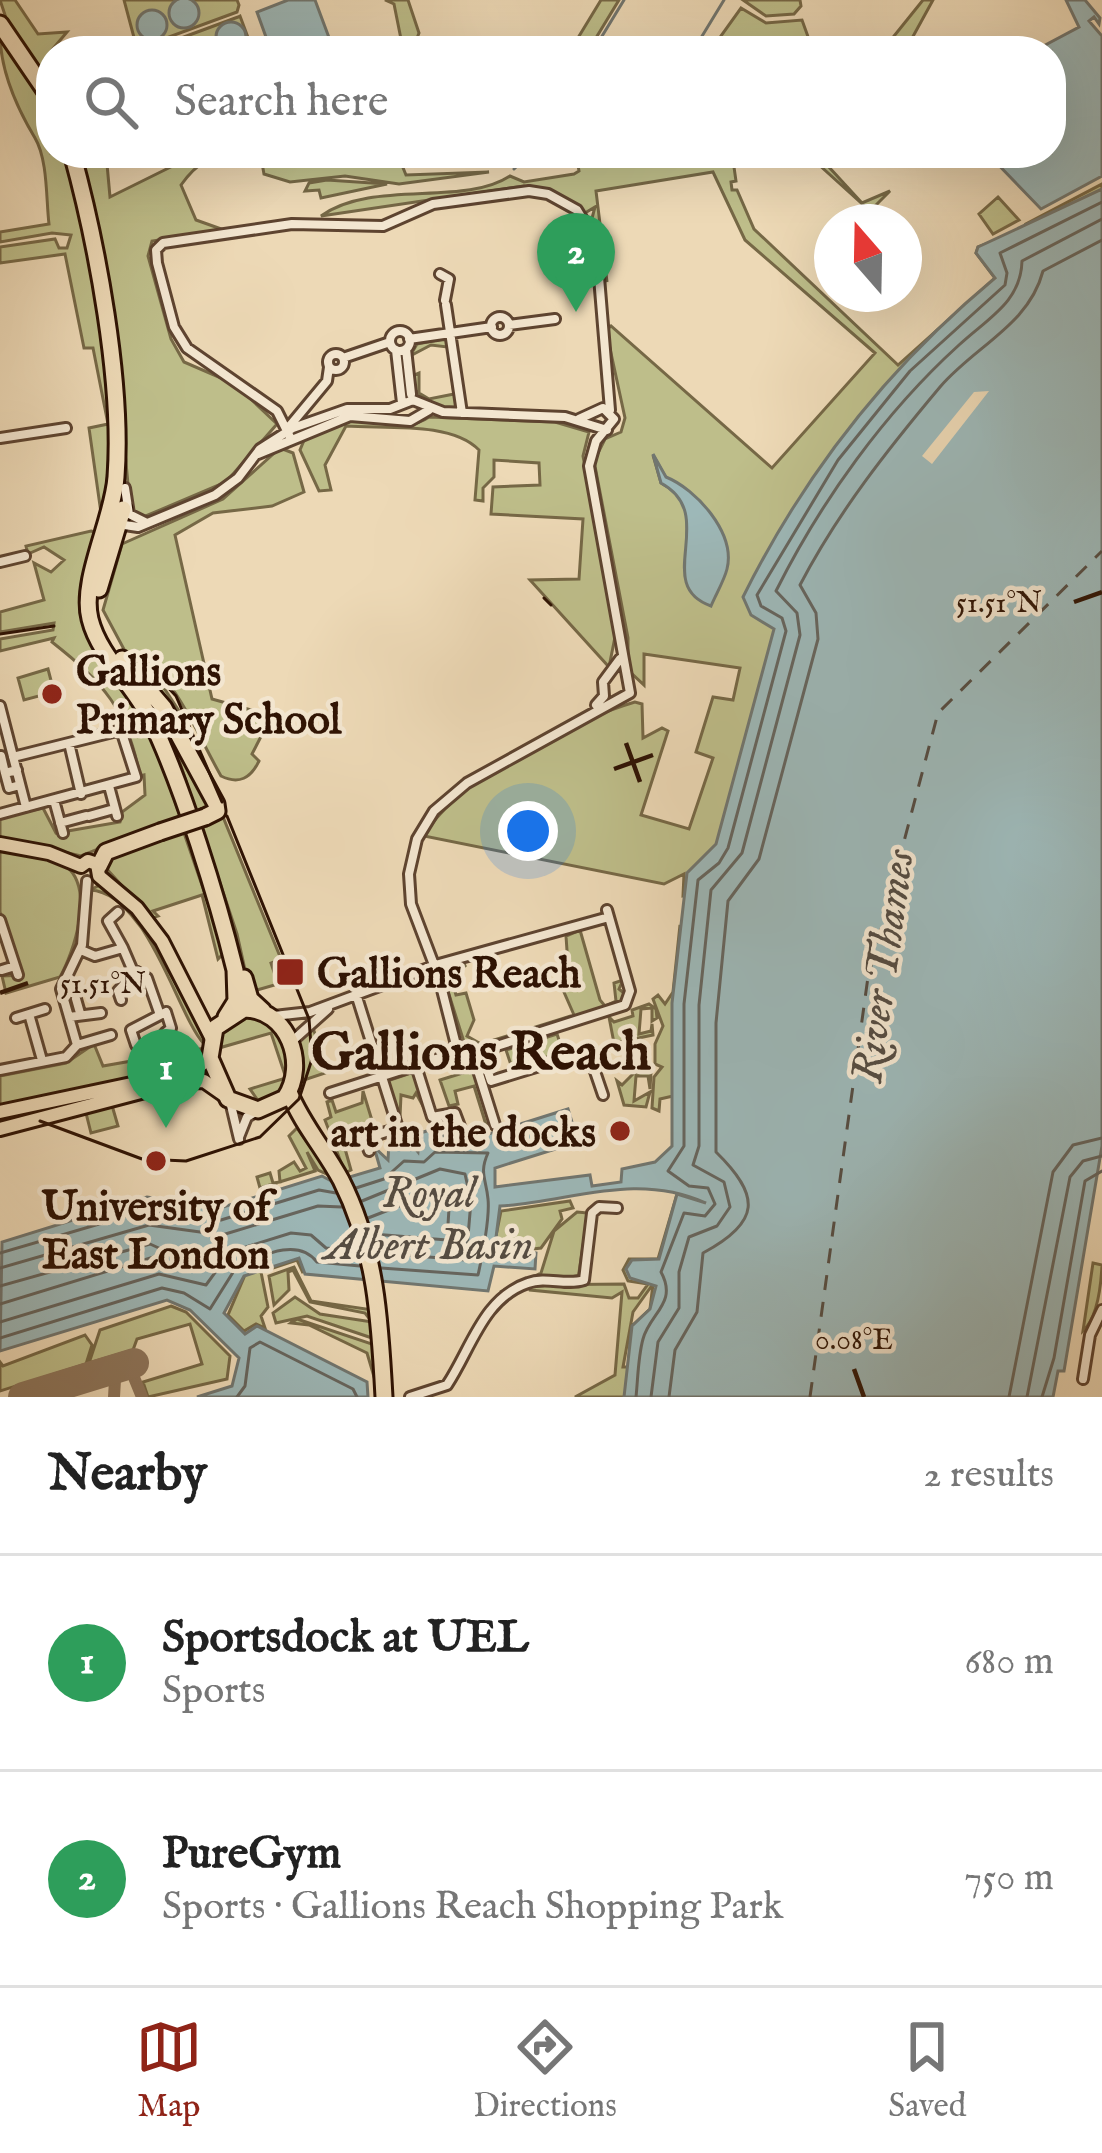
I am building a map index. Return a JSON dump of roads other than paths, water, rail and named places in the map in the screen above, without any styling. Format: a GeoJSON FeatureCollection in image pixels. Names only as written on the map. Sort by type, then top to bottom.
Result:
{"type":"FeatureCollection","features":[{"type":"Feature","properties":{"kind":"highway"},"geometry":{"type":"LineString","coordinates":[[1,24],[36,76]]}},
{"type":"Feature","properties":{"kind":"highway"},"geometry":{"type":"LineString","coordinates":[[76,168],[94,261],[125,488],[89,593],[94,629],[161,743],[218,914],[237,985],[236,1001],[211,1037],[210,1058],[228,1098],[293,1116],[314,1136]]}},
{"type":"Feature","properties":{"kind":"highway"},"geometry":{"type":"LineString","coordinates":[[117,429],[114,528],[97,611],[100,627],[169,743],[248,994],[290,1044],[296,1076],[290,1092],[265,1109]]}},
{"type":"Feature","properties":{"kind":"highway"},"geometry":{"type":"LineString","coordinates":[[95,874],[106,852],[217,811],[154,693],[122,659]]}},
{"type":"Feature","properties":{"kind":"highway"},"geometry":{"type":"LineString","coordinates":[[226,1017],[244,1009],[268,1014]]}},
{"type":"Feature","properties":{"kind":"highway"},"geometry":{"type":"LineString","coordinates":[[290,1092],[362,1232],[379,1310],[384,1397]]}},
{"type":"Feature","properties":{"kind":"main road"},"geometry":{"type":"LineString","coordinates":[[0,844],[49,853],[81,866],[88,860],[95,874],[145,917],[211,1037]]}},
{"type":"Feature","properties":{"kind":"main road"},"geometry":{"type":"LineString","coordinates":[[201,1012],[226,1017]]}},
{"type":"Feature","properties":{"kind":"main road"},"geometry":{"type":"LineString","coordinates":[[0,1112],[193,1071],[210,1058]]}},
{"type":"Feature","properties":{"kind":"main road"},"geometry":{"type":"LineString","coordinates":[[0,1129],[191,1081],[210,1083],[228,1098]]}},
{"type":"Feature","properties":{"kind":"street"},"geometry":{"type":"LineString","coordinates":[[289,432],[277,411],[187,348],[165,298],[158,247],[292,224],[382,226],[433,204],[529,191],[548,194],[577,210],[596,241],[603,289],[605,394],[614,421],[596,441]]}},
{"type":"Feature","properties":{"kind":"street"},"geometry":{"type":"LineString","coordinates":[[445,300],[462,413]]}},
{"type":"Feature","properties":{"kind":"street"},"geometry":{"type":"LineString","coordinates":[[289,432],[327,381],[329,367],[341,369],[343,358],[450,333],[491,327],[500,335],[509,325],[555,319]]}},
{"type":"Feature","properties":{"kind":"street"},"geometry":{"type":"LineString","coordinates":[[400,345],[419,416]]}},
{"type":"Feature","properties":{"kind":"street"},"geometry":{"type":"LineString","coordinates":[[400,345],[401,405],[407,420]]}},
{"type":"Feature","properties":{"kind":"street"},"geometry":{"type":"LineString","coordinates":[[456,1045],[409,890],[410,861],[422,828],[467,783],[591,710],[630,693],[620,659],[621,623],[589,466],[596,441],[596,412],[605,394]]}},
{"type":"Feature","properties":{"kind":"street"},"geometry":{"type":"LineString","coordinates":[[114,528],[152,522],[220,492],[258,454],[289,432],[355,407],[417,402],[430,410],[579,419],[607,430]]}},
{"type":"Feature","properties":{"kind":"street"},"geometry":{"type":"LineString","coordinates":[[289,432],[355,415],[407,420],[430,410]]}},
{"type":"Feature","properties":{"kind":"street"},"geometry":{"type":"LineString","coordinates":[[579,419],[610,412]]}},
{"type":"Feature","properties":{"kind":"street"},"geometry":{"type":"LineString","coordinates":[[0,438],[66,428]]}},
{"type":"Feature","properties":{"kind":"street"},"geometry":{"type":"LineString","coordinates":[[125,488],[128,513],[140,521]]}},
{"type":"Feature","properties":{"kind":"street"},"geometry":{"type":"LineString","coordinates":[[114,528],[152,522]]}},
{"type":"Feature","properties":{"kind":"street"},"geometry":{"type":"LineString","coordinates":[[108,566],[122,539],[152,522]]}},
{"type":"Feature","properties":{"kind":"street"},"geometry":{"type":"LineString","coordinates":[[0,562],[25,556]]}},
{"type":"Feature","properties":{"kind":"street"},"geometry":{"type":"LineString","coordinates":[[591,710],[604,696],[603,682],[620,659]]}},
{"type":"Feature","properties":{"kind":"street"},"geometry":{"type":"LineString","coordinates":[[612,674],[623,675]]}},
{"type":"Feature","properties":{"kind":"street"},"geometry":{"type":"LineString","coordinates":[[604,696],[614,702]]}},
{"type":"Feature","properties":{"kind":"street"},"geometry":{"type":"LineString","coordinates":[[0,706],[26,808]]}},
{"type":"Feature","properties":{"kind":"street"},"geometry":{"type":"LineString","coordinates":[[0,814],[136,777],[124,731],[13,757]]}},
{"type":"Feature","properties":{"kind":"street"},"geometry":{"type":"LineString","coordinates":[[69,742],[81,794]]}},
{"type":"Feature","properties":{"kind":"street"},"geometry":{"type":"LineString","coordinates":[[1,756],[9,788],[20,785]]}},
{"type":"Feature","properties":{"kind":"street"},"geometry":{"type":"LineString","coordinates":[[5,773],[16,770]]}},
{"type":"Feature","properties":{"kind":"street"},"geometry":{"type":"LineString","coordinates":[[55,800],[62,828],[87,816],[116,812],[109,786]]}},
{"type":"Feature","properties":{"kind":"street"},"geometry":{"type":"LineString","coordinates":[[77,1045],[62,982],[80,950],[95,874]]}},
{"type":"Feature","properties":{"kind":"street"},"geometry":{"type":"LineString","coordinates":[[118,912],[108,921],[136,972],[147,978],[171,1028],[165,1033],[168,1041]]}},
{"type":"Feature","properties":{"kind":"street"},"geometry":{"type":"LineString","coordinates":[[268,1014],[334,1004],[435,967],[608,914],[630,991],[625,1005],[482,1051],[456,1045]]}},
{"type":"Feature","properties":{"kind":"street"},"geometry":{"type":"LineString","coordinates":[[0,920],[17,971],[2,970]]}},
{"type":"Feature","properties":{"kind":"street"},"geometry":{"type":"LineString","coordinates":[[80,950],[95,956],[123,948]]}},
{"type":"Feature","properties":{"kind":"street"},"geometry":{"type":"LineString","coordinates":[[121,1000],[118,992],[136,972]]}},
{"type":"Feature","properties":{"kind":"street"},"geometry":{"type":"LineString","coordinates":[[356,994],[398,1128],[365,1138],[369,1151]]}},
{"type":"Feature","properties":{"kind":"street"},"geometry":{"type":"LineString","coordinates":[[76,999],[82,1019],[100,1013]]}},
{"type":"Feature","properties":{"kind":"street"},"geometry":{"type":"LineString","coordinates":[[290,1044],[334,1004]]}},
{"type":"Feature","properties":{"kind":"street"},"geometry":{"type":"LineString","coordinates":[[16,1018],[45,1009]]}},
{"type":"Feature","properties":{"kind":"street"},"geometry":{"type":"LineString","coordinates":[[69,1017],[80,1013]]}},
{"type":"Feature","properties":{"kind":"street"},"geometry":{"type":"LineString","coordinates":[[29,1014],[42,1060]]}},
{"type":"Feature","properties":{"kind":"street"},"geometry":{"type":"LineString","coordinates":[[136,1045],[131,1030],[163,1014]]}},
{"type":"Feature","properties":{"kind":"street"},"geometry":{"type":"LineString","coordinates":[[0,1070],[69,1056],[77,1045],[110,1035]]}},
{"type":"Feature","properties":{"kind":"street"},"geometry":{"type":"LineString","coordinates":[[330,1093],[449,1054],[456,1045]]}},
{"type":"Feature","properties":{"kind":"street"},"geometry":{"type":"LineString","coordinates":[[482,1051],[490,1081],[589,1052],[603,1095]]}},
{"type":"Feature","properties":{"kind":"street"},"geometry":{"type":"LineString","coordinates":[[476,1061],[495,1125]]}},
{"type":"Feature","properties":{"kind":"street"},"geometry":{"type":"LineString","coordinates":[[416,1066],[432,1117],[452,1112],[461,1129]]}},
{"type":"Feature","properties":{"kind":"street"},"geometry":{"type":"LineString","coordinates":[[228,1098],[239,1139],[247,1117],[265,1109]]}},
{"type":"Feature","properties":{"kind":"street"},"geometry":{"type":"LineString","coordinates":[[410,1397],[447,1385],[474,1333],[504,1293],[532,1281],[584,1280],[592,1213],[601,1206],[617,1208]]}},
{"type":"Feature","properties":{"kind":"street"},"geometry":{"type":"LineString","coordinates":[[1083,1379],[1090,1335],[1102,1310]]}},
{"type":"Feature","properties":{"kind":"water"},"geometry":{"type":"Polygon","coordinates":[[[178,-1],[190,-1],[198,7],[198,19],[190,27],[178,27],[170,19],[170,7],[178,-1]]]}},
{"type":"Feature","properties":{"kind":"water"},"geometry":{"type":"Polygon","coordinates":[[[288,0],[315,0],[328,36],[266,36],[257,12],[288,0]]]}},
{"type":"Feature","properties":{"kind":"water"},"geometry":{"type":"Polygon","coordinates":[[[1066,0],[1085,0],[1100,18],[1099,24],[1094,17],[1089,21],[1102,36],[1102,176],[1041,209],[1001,168],[1066,168],[1066,36],[1062,36],[1079,27],[1066,0]]]}},
{"type":"Feature","properties":{"kind":"water"},"geometry":{"type":"Polygon","coordinates":[[[146,11],[158,11],[166,19],[163,36],[141,36],[138,31],[138,19],[146,11]]]}},
{"type":"Feature","properties":{"kind":"water"},"geometry":{"type":"Polygon","coordinates":[[[225,23],[237,23],[246,36],[216,36],[225,23]]]}},
{"type":"Feature","properties":{"kind":"water"},"geometry":{"type":"Polygon","coordinates":[[[1102,189],[1102,1146],[1064,1371],[1058,1371],[1053,1397],[624,1397],[632,1326],[650,1309],[656,1286],[630,1278],[626,1269],[632,1260],[659,1259],[677,1194],[706,1203],[680,1194],[654,1189],[603,1191],[500,1206],[495,1245],[536,1253],[535,1269],[494,1266],[488,1291],[305,1274],[299,1258],[244,1276],[224,1313],[245,1334],[257,1326],[367,1382],[368,1397],[197,1397],[232,1386],[239,1358],[190,1310],[167,1300],[0,1351],[2,1242],[147,1197],[220,1208],[322,1176],[333,1182],[380,1168],[374,1147],[388,1160],[389,1142],[398,1139],[401,1146],[406,1137],[418,1152],[420,1133],[437,1128],[449,1142],[452,1123],[460,1143],[568,1109],[578,1142],[495,1168],[495,1187],[590,1175],[592,1186],[621,1182],[622,1169],[655,1162],[672,1146],[672,1003],[687,873],[716,844],[774,629],[751,615],[743,597],[793,507],[852,424],[919,348],[995,278],[976,253],[978,247],[1102,189]]]}},
{"type":"Feature","properties":{"kind":"water"},"geometry":{"type":"Polygon","coordinates":[[[653,454],[666,477],[701,502],[720,527],[727,569],[711,606],[694,596],[686,582],[685,513],[678,497],[661,483],[653,454]]]}},
{"type":"Feature","properties":{"kind":"waterway"},"geometry":{"type":"LineString","coordinates":[[602,36],[624,0]]}},
{"type":"Feature","properties":{"kind":"waterway"},"geometry":{"type":"LineString","coordinates":[[702,36],[724,0]]}},
{"type":"Feature","properties":{"kind":"tram line"},"geometry":{"type":"LineString","coordinates":[[544,598],[551,605]]}},
{"type":"Feature","properties":{"kind":"tram line"},"geometry":{"type":"LineString","coordinates":[[0,634],[54,626]]}},
{"type":"Feature","properties":{"kind":"tram line"},"geometry":{"type":"LineString","coordinates":[[136,653],[176,696],[222,802]]}},
{"type":"Feature","properties":{"kind":"tram line"},"geometry":{"type":"LineString","coordinates":[[40,1121],[142,1159],[186,1161],[260,1137],[299,1099],[312,1059],[309,1019],[227,816]]}},
{"type":"Feature","properties":{"kind":"place","name":"PureGym"},"geometry":{"type":"Point","coordinates":[576,312]}},
{"type":"Feature","properties":{"kind":"place","name":"Gallions Primary School"},"geometry":{"type":"Point","coordinates":[52,694]}},
{"type":"Feature","properties":{"kind":"place","name":"Gallions Reach"},"geometry":{"type":"Point","coordinates":[290,972]}},
{"type":"Feature","properties":{"kind":"place","name":"Sportsdock at UEL"},"geometry":{"type":"Point","coordinates":[166,1128]}},
{"type":"Feature","properties":{"kind":"place","name":"art in the docks"},"geometry":{"type":"Point","coordinates":[620,1131]}},
{"type":"Feature","properties":{"kind":"place","name":"University of East London"},"geometry":{"type":"Point","coordinates":[156,1161]}},
{"type":"Feature","properties":{"kind":"district","name":"Gallions Reach"},"geometry":{"type":"Point","coordinates":[481,1050]}},
{"type":"Feature","properties":{"kind":"water label","name":"River Thames"},"geometry":{"type":"Point","coordinates":[881,966]}},
{"type":"Feature","properties":{"kind":"water label","name":"Royal Albert Basin"},"geometry":{"type":"Point","coordinates":[429,1217]}}]}
